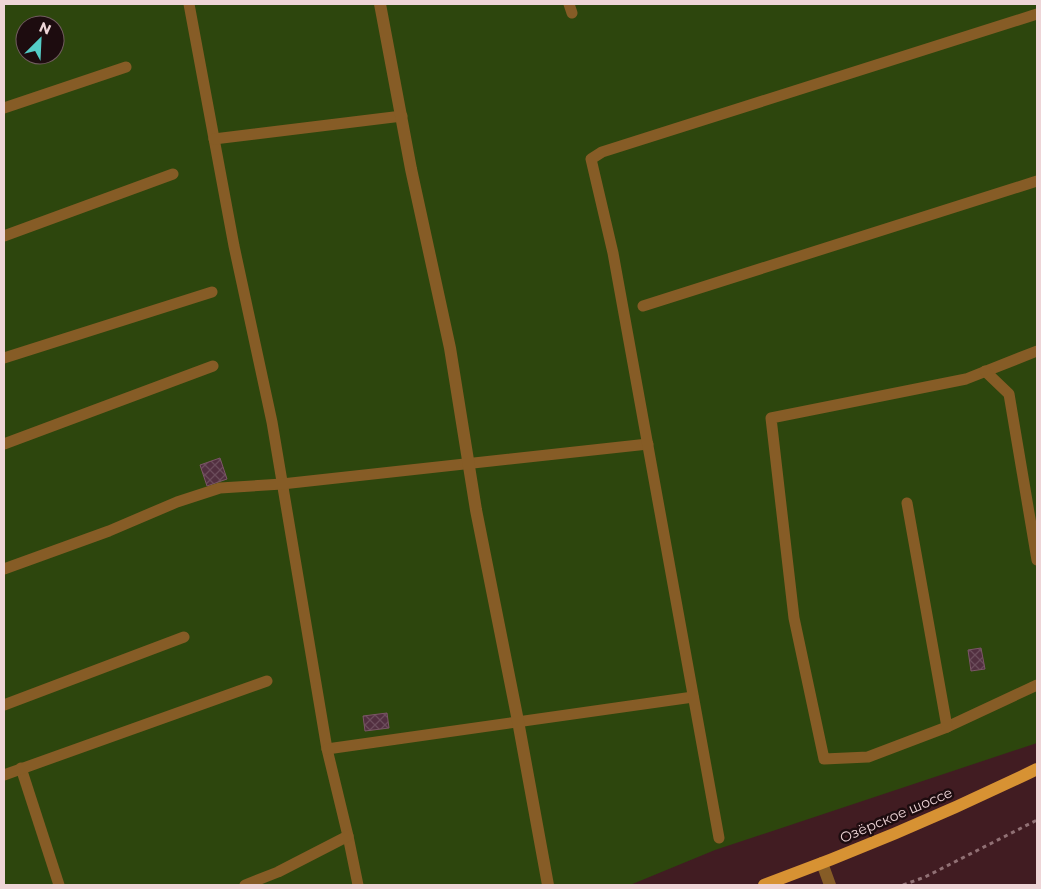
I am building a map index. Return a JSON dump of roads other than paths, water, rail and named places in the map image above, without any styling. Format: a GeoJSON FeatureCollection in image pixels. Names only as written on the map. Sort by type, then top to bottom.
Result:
{"type":"FeatureCollection","features":[{"type":"Feature","properties":{"kind":"main road","name":"Озёрское шоссе"},"geometry":{"type":"LineString","coordinates":[[764,885],[822,863],[1002,786],[1037,769]]}},
{"type":"Feature","properties":{"kind":"street"},"geometry":{"type":"LineString","coordinates":[[380,4],[450,348],[476,510],[548,885]]}},
{"type":"Feature","properties":{"kind":"street"},"geometry":{"type":"LineString","coordinates":[[822,863],[830,885]]}},
{"type":"Feature","properties":{"kind":"lane"},"geometry":{"type":"LineString","coordinates":[[189,4],[234,246],[272,422],[327,748],[358,885]]}},
{"type":"Feature","properties":{"kind":"lane"},"geometry":{"type":"LineString","coordinates":[[720,838],[613,253],[591,158],[602,152],[1037,14]]}},
{"type":"Feature","properties":{"kind":"lane"},"geometry":{"type":"LineString","coordinates":[[4,108],[126,67]]}},
{"type":"Feature","properties":{"kind":"lane"},"geometry":{"type":"LineString","coordinates":[[214,139],[402,116]]}},
{"type":"Feature","properties":{"kind":"lane"},"geometry":{"type":"LineString","coordinates":[[4,236],[173,174]]}},
{"type":"Feature","properties":{"kind":"lane"},"geometry":{"type":"LineString","coordinates":[[643,306],[1037,181]]}},
{"type":"Feature","properties":{"kind":"lane"},"geometry":{"type":"LineString","coordinates":[[4,358],[212,292]]}},
{"type":"Feature","properties":{"kind":"lane"},"geometry":{"type":"LineString","coordinates":[[1037,351],[966,379],[771,418],[794,618],[824,759],[868,758],[947,727],[1037,684]]}},
{"type":"Feature","properties":{"kind":"lane"},"geometry":{"type":"LineString","coordinates":[[4,444],[214,366]]}},
{"type":"Feature","properties":{"kind":"lane"},"geometry":{"type":"LineString","coordinates":[[985,372],[1009,394],[1037,560]]}},
{"type":"Feature","properties":{"kind":"lane"},"geometry":{"type":"LineString","coordinates":[[4,569],[109,532],[177,502],[220,488],[282,484],[648,444]]}},
{"type":"Feature","properties":{"kind":"lane"},"geometry":{"type":"LineString","coordinates":[[906,502],[947,727]]}},
{"type":"Feature","properties":{"kind":"lane"},"geometry":{"type":"LineString","coordinates":[[4,705],[184,637]]}},
{"type":"Feature","properties":{"kind":"lane"},"geometry":{"type":"LineString","coordinates":[[4,774],[266,681]]}},
{"type":"Feature","properties":{"kind":"lane"},"geometry":{"type":"LineString","coordinates":[[327,748],[693,697]]}},
{"type":"Feature","properties":{"kind":"lane"},"geometry":{"type":"LineString","coordinates":[[21,768],[59,885]]}},
{"type":"Feature","properties":{"kind":"lane"},"geometry":{"type":"LineString","coordinates":[[245,885],[278,872],[348,836]]}}]}
